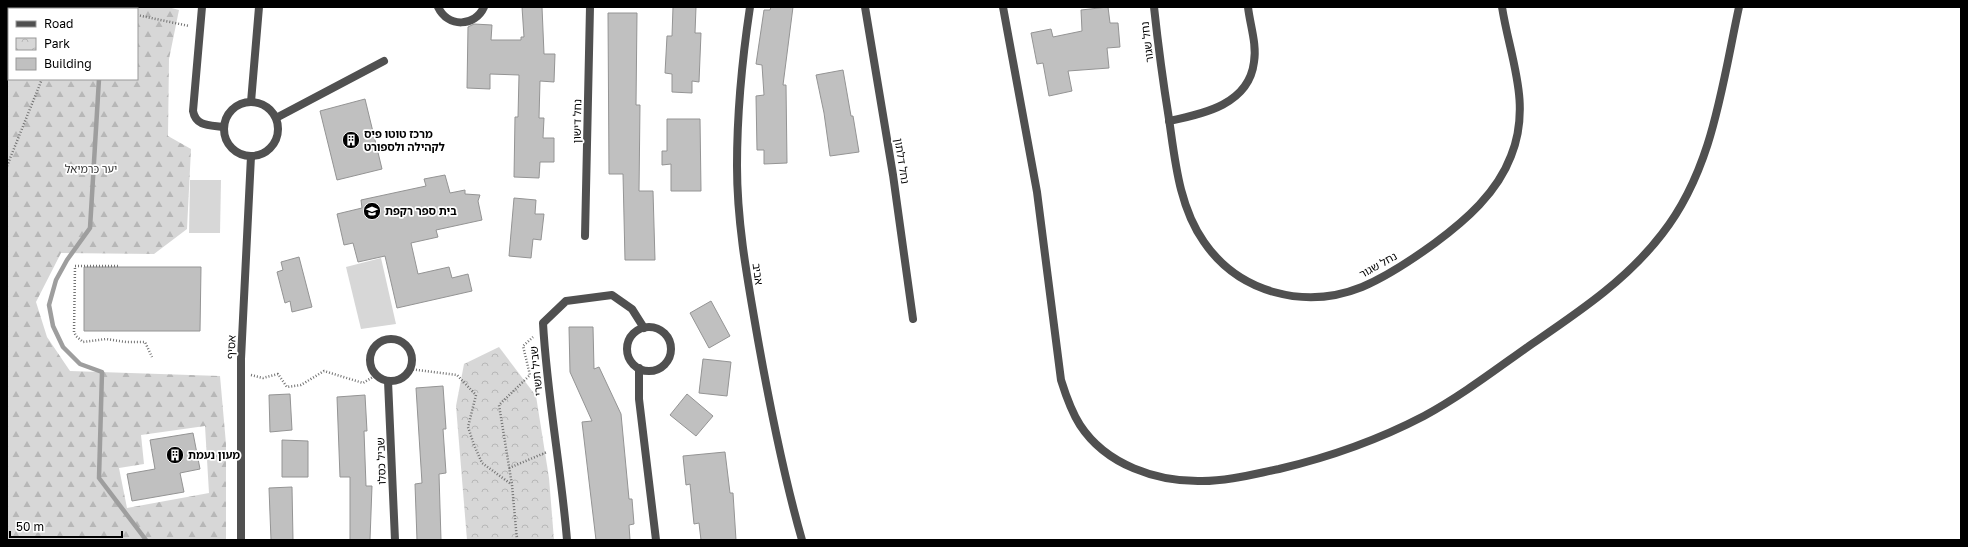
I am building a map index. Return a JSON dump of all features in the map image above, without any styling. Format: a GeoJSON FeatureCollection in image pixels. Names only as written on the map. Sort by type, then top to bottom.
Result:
{"type":"FeatureCollection","features":[{"type":"Feature","properties":{"kind":"street"},"geometry":{"type":"LineString","coordinates":[[202,7],[193,111],[194,119],[200,123],[224,127]]}},
{"type":"Feature","properties":{"kind":"street"},"geometry":{"type":"LineString","coordinates":[[250,102],[259,7]]}},
{"type":"Feature","properties":{"kind":"street"},"geometry":{"type":"LineString","coordinates":[[438,7],[445,17],[459,23],[475,19],[484,7]]}},
{"type":"Feature","properties":{"kind":"street","name":"נחל דישון"},"geometry":{"type":"LineString","coordinates":[[585,236],[590,7]]}},
{"type":"Feature","properties":{"kind":"street","name":"אביב"},"geometry":{"type":"LineString","coordinates":[[750,7],[738,108],[737,167],[740,225],[747,280],[767,390],[789,491],[802,540]]}},
{"type":"Feature","properties":{"kind":"street","name":"נחל דלתון"},"geometry":{"type":"LineString","coordinates":[[865,7],[892,168],[913,319]]}},
{"type":"Feature","properties":{"kind":"street"},"geometry":{"type":"LineString","coordinates":[[1003,7],[1037,192],[1061,380],[1069,405],[1081,426],[1096,444],[1114,458],[1134,469],[1156,476],[1179,480],[1204,481],[1229,479],[1322,458],[1364,444],[1414,421],[1468,389],[1594,301],[1621,279],[1662,234],[1687,198],[1697,177],[1705,156],[1711,132],[1739,7]]}},
{"type":"Feature","properties":{"kind":"street","name":"נחל שגור"},"geometry":{"type":"LineString","coordinates":[[1154,7],[1169,121],[1179,177],[1188,212],[1203,241],[1221,263],[1242,279],[1264,291],[1289,296],[1314,297],[1338,294],[1362,287],[1408,261],[1448,233],[1482,202],[1504,172],[1517,138],[1520,100],[1518,78],[1502,7]]}},
{"type":"Feature","properties":{"kind":"street"},"geometry":{"type":"LineString","coordinates":[[1169,121],[1202,114],[1216,108],[1238,94],[1246,85],[1251,74],[1254,55],[1248,7]]}},
{"type":"Feature","properties":{"kind":"street"},"geometry":{"type":"LineString","coordinates":[[276,118],[384,60]]}},
{"type":"Feature","properties":{"kind":"street"},"geometry":{"type":"LineString","coordinates":[[250,102],[262,103],[276,118],[279,130],[273,145],[259,155],[251,156],[242,154],[234,150],[228,144],[224,127],[230,111],[237,105],[250,102]]}},
{"type":"Feature","properties":{"kind":"street","name":"אסיף"},"geometry":{"type":"LineString","coordinates":[[241,540],[241,372],[251,156]]}},
{"type":"Feature","properties":{"kind":"street","name":"שביל תשרי"},"geometry":{"type":"LineString","coordinates":[[567,540],[557,447],[546,374],[543,323],[566,302],[612,295],[632,309],[644,328]]}},
{"type":"Feature","properties":{"kind":"street"},"geometry":{"type":"LineString","coordinates":[[650,327],[664,332],[671,344],[671,352],[665,364],[653,371],[638,368],[633,364],[627,350],[631,336],[644,328],[650,327]]}},
{"type":"Feature","properties":{"kind":"street"},"geometry":{"type":"LineString","coordinates":[[386,340],[393,340],[405,345],[412,356],[410,369],[401,378],[388,381],[376,375],[372,369],[371,355],[380,344],[386,340]]}},
{"type":"Feature","properties":{"kind":"street"},"geometry":{"type":"LineString","coordinates":[[638,368],[639,399],[656,540]]}},
{"type":"Feature","properties":{"kind":"street","name":"שביל כסלו"},"geometry":{"type":"LineString","coordinates":[[388,381],[395,540]]}},
{"type":"Feature","properties":{"kind":"path"},"geometry":{"type":"LineString","coordinates":[[138,15],[200,28]]}},
{"type":"Feature","properties":{"kind":"path"},"geometry":{"type":"LineString","coordinates":[[7,166],[42,80]]}},
{"type":"Feature","properties":{"kind":"path"},"geometry":{"type":"LineString","coordinates":[[118,266],[75,266],[74,332],[83,342],[106,339],[121,342],[144,342],[152,356]]}},
{"type":"Feature","properties":{"kind":"path"},"geometry":{"type":"LineString","coordinates":[[517,540],[512,485],[499,405],[530,375],[523,346],[543,330]]}},
{"type":"Feature","properties":{"kind":"path"},"geometry":{"type":"LineString","coordinates":[[410,369],[457,375],[476,395],[468,427],[474,445],[482,463],[512,485]]}},
{"type":"Feature","properties":{"kind":"path"},"geometry":{"type":"LineString","coordinates":[[241,372],[263,378],[278,374],[286,387],[301,385],[324,371],[363,383],[376,375]]}},
{"type":"Feature","properties":{"kind":"path"},"geometry":{"type":"LineString","coordinates":[[509,468],[557,447]]}},
{"type":"Feature","properties":{"kind":"green space"},"geometry":{"type":"Polygon","coordinates":[[[10,7],[69,7],[68,8],[10,7]]]}},
{"type":"Feature","properties":{"kind":"green space","name":"יער כרמיאל"},"geometry":{"type":"Polygon","coordinates":[[[168,7],[179,10],[169,59],[168,136],[191,149],[187,229],[154,254],[61,253],[36,302],[47,337],[70,371],[220,376],[226,444],[226,540],[7,540],[8,69],[8,80],[138,80],[138,8],[92,8],[168,7]],[[205,426],[141,435],[144,464],[119,468],[127,508],[209,493],[205,426]]]}},
{"type":"Feature","properties":{"kind":"green space"},"geometry":{"type":"Polygon","coordinates":[[[190,180],[221,180],[220,233],[189,233],[190,180]]]}},
{"type":"Feature","properties":{"kind":"green space"},"geometry":{"type":"Polygon","coordinates":[[[381,258],[396,324],[361,329],[346,267],[381,258]]]}},
{"type":"Feature","properties":{"kind":"green space"},"geometry":{"type":"Polygon","coordinates":[[[499,347],[536,396],[549,478],[554,540],[467,540],[456,406],[464,364],[499,347]]]}},
{"type":"Feature","properties":{"kind":"building"},"geometry":{"type":"Polygon","coordinates":[[[522,7],[542,7],[544,54],[555,54],[554,82],[540,81],[539,118],[544,118],[543,138],[554,138],[554,162],[540,162],[539,178],[514,177],[515,117],[518,117],[519,75],[490,74],[490,89],[467,88],[468,27],[474,24],[492,25],[491,40],[521,40],[521,37],[524,37],[522,7]]]}},
{"type":"Feature","properties":{"kind":"building"},"geometry":{"type":"Polygon","coordinates":[[[673,7],[696,7],[695,33],[701,33],[699,82],[692,81],[692,93],[672,92],[672,74],[665,73],[667,36],[672,36],[673,7]]]}},
{"type":"Feature","properties":{"kind":"building"},"geometry":{"type":"Polygon","coordinates":[[[771,7],[793,7],[783,85],[786,85],[787,163],[764,164],[764,150],[757,150],[756,96],[764,95],[762,65],[756,64],[764,10],[770,10],[771,7]]]}},
{"type":"Feature","properties":{"kind":"building"},"geometry":{"type":"Polygon","coordinates":[[[1108,7],[1110,23],[1118,23],[1120,47],[1107,48],[1109,68],[1068,71],[1072,91],[1049,96],[1043,63],[1037,64],[1031,33],[1051,29],[1053,37],[1082,31],[1081,10],[1108,7]]]}},
{"type":"Feature","properties":{"kind":"building"},"geometry":{"type":"Polygon","coordinates":[[[608,13],[637,13],[636,105],[640,105],[639,191],[653,191],[655,260],[625,260],[623,174],[609,174],[608,13]]]}},
{"type":"Feature","properties":{"kind":"building"},"geometry":{"type":"Polygon","coordinates":[[[843,70],[859,152],[830,156],[824,113],[816,75],[843,70]]]}},
{"type":"Feature","properties":{"kind":"building","name":"מרכז טוטו פיס לקהילה ולספורט"},"geometry":{"type":"Polygon","coordinates":[[[365,99],[382,169],[337,180],[320,111],[365,99]]]}},
{"type":"Feature","properties":{"kind":"building"},"geometry":{"type":"Polygon","coordinates":[[[667,119],[700,119],[701,191],[671,191],[671,164],[662,165],[662,151],[667,151],[667,119]]]}},
{"type":"Feature","properties":{"kind":"building"},"geometry":{"type":"Polygon","coordinates":[[[445,175],[450,193],[465,190],[465,194],[480,195],[478,201],[482,220],[436,230],[438,237],[411,243],[418,274],[449,267],[452,278],[468,274],[472,291],[397,308],[385,256],[358,262],[353,243],[344,245],[337,214],[362,208],[361,200],[426,186],[424,179],[445,175]]]}},
{"type":"Feature","properties":{"kind":"building"},"geometry":{"type":"Polygon","coordinates":[[[514,198],[536,200],[535,214],[544,214],[541,240],[533,239],[531,258],[509,256],[514,198]]]}},
{"type":"Feature","properties":{"kind":"building"},"geometry":{"type":"Polygon","coordinates":[[[299,257],[312,307],[292,312],[290,301],[285,303],[277,272],[283,270],[281,262],[299,257]]]}},
{"type":"Feature","properties":{"kind":"building"},"geometry":{"type":"Polygon","coordinates":[[[84,267],[201,267],[200,331],[84,331],[84,267]]]}},
{"type":"Feature","properties":{"kind":"building"},"geometry":{"type":"Polygon","coordinates":[[[711,301],[730,336],[709,348],[690,313],[711,301]]]}},
{"type":"Feature","properties":{"kind":"building"},"geometry":{"type":"Polygon","coordinates":[[[569,327],[593,327],[594,369],[599,367],[621,414],[629,499],[632,499],[634,524],[629,525],[630,540],[596,540],[582,422],[592,421],[570,372],[569,327]]]}},
{"type":"Feature","properties":{"kind":"building"},"geometry":{"type":"Polygon","coordinates":[[[703,359],[731,362],[727,396],[699,393],[703,359]]]}},
{"type":"Feature","properties":{"kind":"building"},"geometry":{"type":"Polygon","coordinates":[[[443,386],[446,429],[443,429],[446,473],[439,474],[441,540],[417,540],[415,484],[422,483],[416,388],[443,386]]]}},
{"type":"Feature","properties":{"kind":"building"},"geometry":{"type":"Polygon","coordinates":[[[290,394],[292,430],[270,432],[269,395],[290,394]]]}},
{"type":"Feature","properties":{"kind":"building"},"geometry":{"type":"Polygon","coordinates":[[[687,394],[713,416],[696,436],[670,415],[687,394]]]}},
{"type":"Feature","properties":{"kind":"building"},"geometry":{"type":"Polygon","coordinates":[[[365,395],[367,431],[364,431],[366,486],[372,486],[370,540],[350,540],[350,477],[340,477],[337,397],[365,395]]]}},
{"type":"Feature","properties":{"kind":"building","name":"מעון נעמת"},"geometry":{"type":"Polygon","coordinates":[[[193,433],[200,469],[180,473],[184,492],[132,501],[127,474],[155,469],[150,440],[193,433]]]}},
{"type":"Feature","properties":{"kind":"building"},"geometry":{"type":"Polygon","coordinates":[[[282,440],[308,441],[308,477],[282,477],[282,440]]]}},
{"type":"Feature","properties":{"kind":"building"},"geometry":{"type":"Polygon","coordinates":[[[725,452],[730,493],[733,493],[736,540],[701,540],[699,523],[694,524],[690,484],[686,485],[683,456],[725,452]]]}},
{"type":"Feature","properties":{"kind":"building"},"geometry":{"type":"Polygon","coordinates":[[[292,487],[293,540],[271,540],[269,488],[292,487]]]}},
{"type":"Feature","properties":{"kind":"waterway"},"geometry":{"type":"LineString","coordinates":[[99,80],[90,228],[67,260],[56,280],[49,305],[53,326],[63,347],[80,364],[102,372],[99,478],[146,540]]}},
{"type":"Feature","properties":{"kind":"place","name":"מרכז טוטו פיס לקהילה ולספורט"},"geometry":{"type":"Point","coordinates":[351,140]}},
{"type":"Feature","properties":{"kind":"place","name":"בית ספר רקפת"},"geometry":{"type":"Point","coordinates":[372,211]}},
{"type":"Feature","properties":{"kind":"place","name":"מעון נעמת"},"geometry":{"type":"Point","coordinates":[175,455]}}]}
